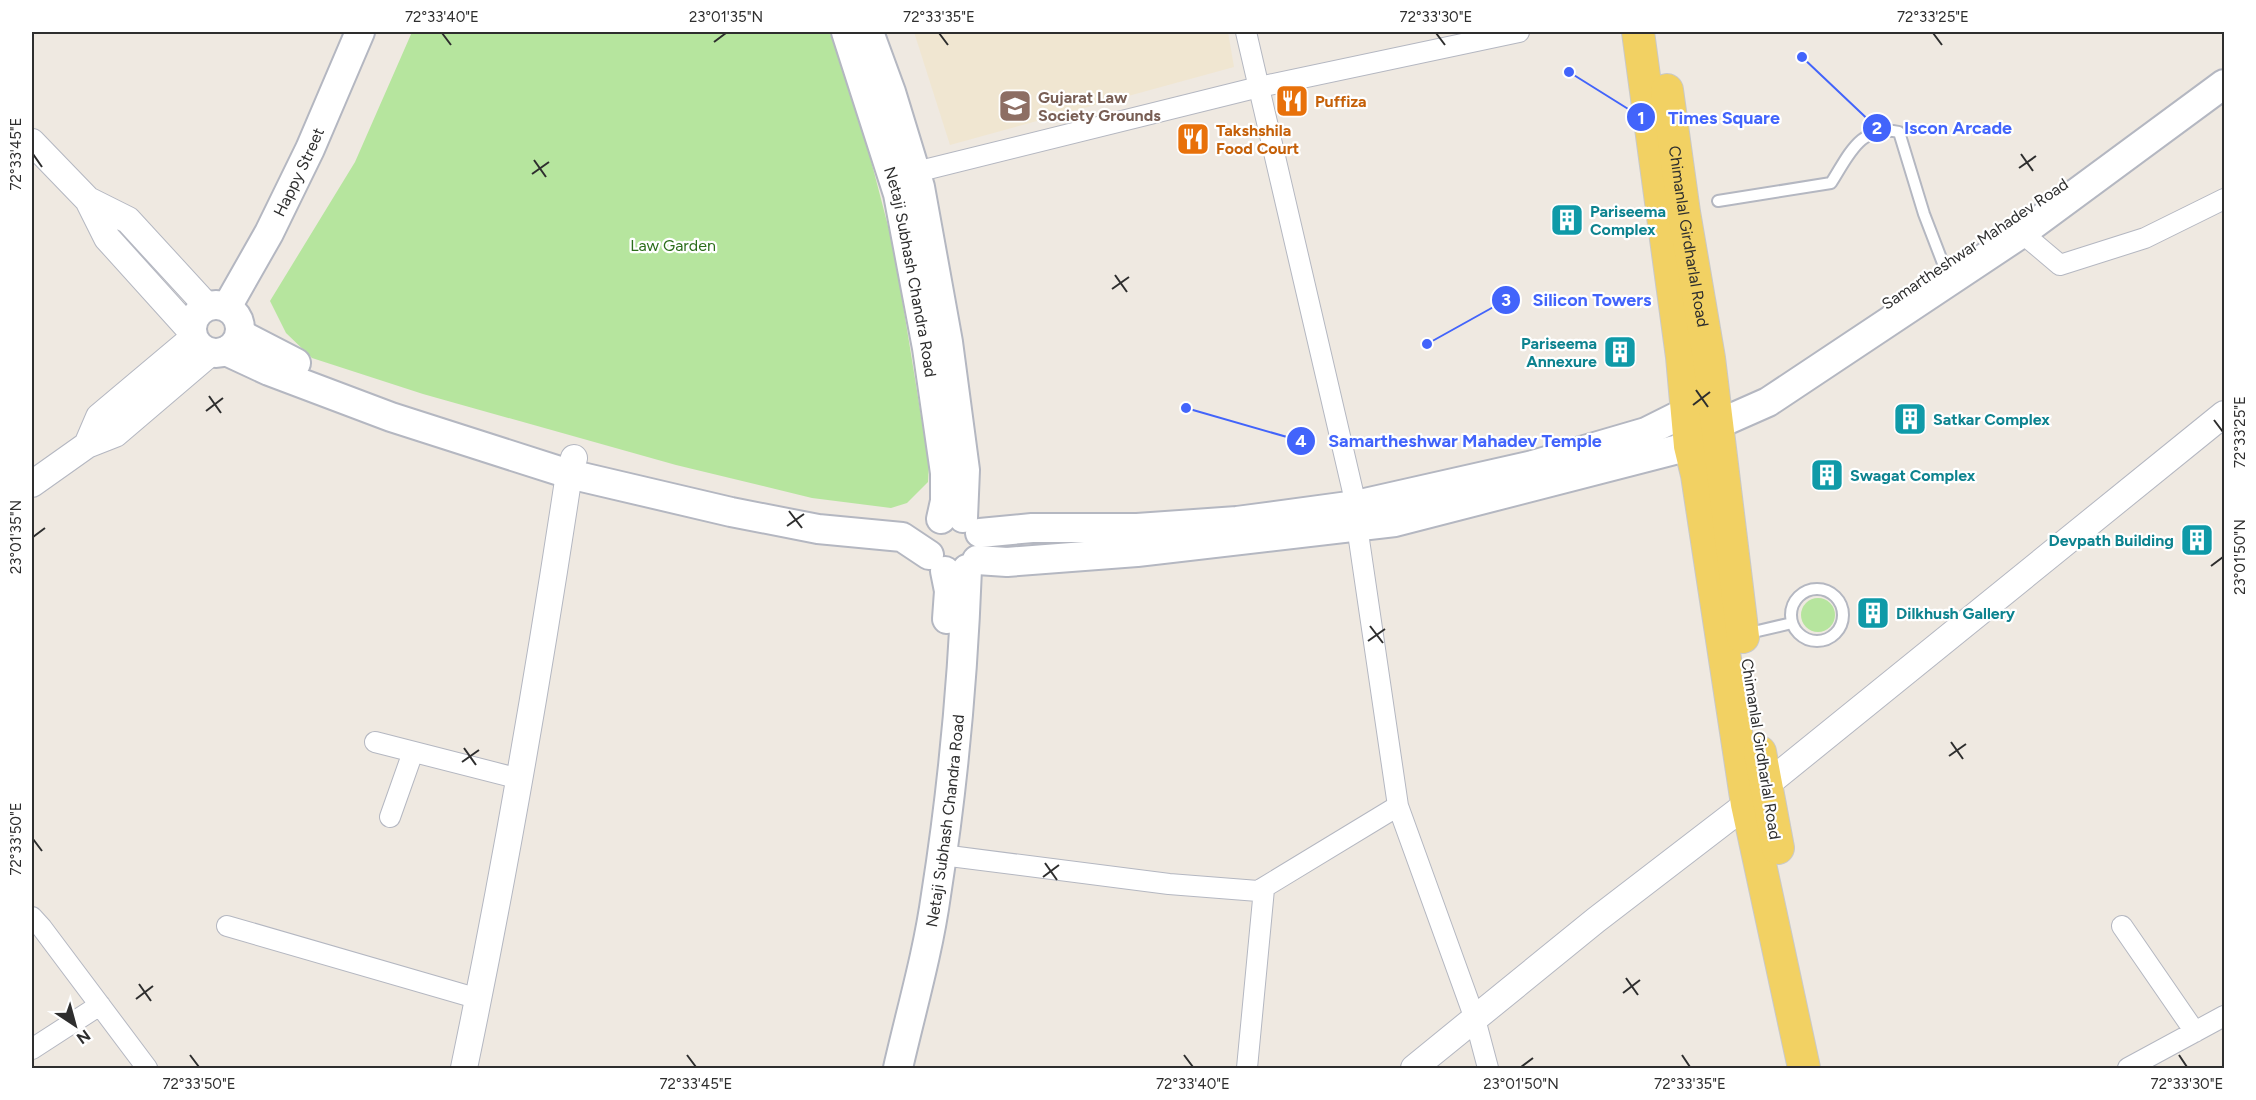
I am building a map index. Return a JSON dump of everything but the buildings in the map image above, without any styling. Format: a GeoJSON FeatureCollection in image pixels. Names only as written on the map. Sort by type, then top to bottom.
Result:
{"type":"FeatureCollection","features":[{"type":"Feature","properties":{"kind":"main road","name":"Happy Street"},"geometry":{"type":"LineString","coordinates":[[212,341],[195,315],[217,307],[269,232],[310,149],[360,32]]}},
{"type":"Feature","properties":{"kind":"main road","name":"Netaji Subhash Chandra Road"},"geometry":{"type":"LineString","coordinates":[[846,32],[898,194],[927,348],[945,473],[945,501],[954,545],[960,693],[952,778],[936,897],[898,1068]]}},
{"type":"Feature","properties":{"kind":"main road","name":"Netaji Subhash Chandra Road"},"geometry":{"type":"LineString","coordinates":[[869,32],[916,172],[948,342],[965,471],[949,591],[934,776],[918,894],[880,1068]]}},
{"type":"Feature","properties":{"kind":"main road","name":"Chimanlal Girdharlal Road"},"geometry":{"type":"LineString","coordinates":[[1638,32],[1682,357],[1705,414],[1743,634],[1757,795],[1792,928],[1824,1068]]}},
{"type":"Feature","properties":{"kind":"main road","name":"Chimanlal Girdharlal Road"},"geometry":{"type":"LineString","coordinates":[[1659,32],[1684,212],[1709,358],[1705,414],[1690,446],[1757,795],[1804,1068]]}},
{"type":"Feature","properties":{"kind":"main road","name":"Samartheshwar Mahadev Road"},"geometry":{"type":"LineString","coordinates":[[1705,414],[1758,386],[1944,266],[2038,202],[2224,63]]}},
{"type":"Feature","properties":{"kind":"main road","name":"Samartheshwar Mahadev Road"},"geometry":{"type":"LineString","coordinates":[[1705,414],[1768,402],[2022,233],[2224,84]]}},
{"type":"Feature","properties":{"kind":"main road"},"geometry":{"type":"LineString","coordinates":[[217,307],[238,318],[212,341],[269,371],[392,417],[720,510],[818,529],[902,537],[954,545],[1032,528],[1137,528],[1356,516],[1395,522],[1690,446]]}},
{"type":"Feature","properties":{"kind":"main road"},"geometry":{"type":"LineString","coordinates":[[1356,516],[1705,414]]}},
{"type":"Feature","properties":{"kind":"street"},"geometry":{"type":"LineString","coordinates":[[1246,32],[1356,516],[1398,806],[1475,1019],[1488,1068]]}},
{"type":"Feature","properties":{"kind":"street"},"geometry":{"type":"LineString","coordinates":[[916,172],[1439,40],[1519,32]]}},
{"type":"Feature","properties":{"kind":"street"},"geometry":{"type":"LineString","coordinates":[[32,142],[88,200],[107,238],[212,341],[115,434],[87,445],[32,484]]}},
{"type":"Feature","properties":{"kind":"street"},"geometry":{"type":"LineString","coordinates":[[2022,233],[2060,265],[2145,238],[2224,199]]}},
{"type":"Feature","properties":{"kind":"street"},"geometry":{"type":"LineString","coordinates":[[88,200],[128,220],[217,307]]}},
{"type":"Feature","properties":{"kind":"street"},"geometry":{"type":"LineString","coordinates":[[1414,1068],[1596,920],[1757,795],[2224,414]]}},
{"type":"Feature","properties":{"kind":"street"},"geometry":{"type":"LineString","coordinates":[[464,1068],[520,779],[571,466]]}},
{"type":"Feature","properties":{"kind":"street"},"geometry":{"type":"LineString","coordinates":[[375,742],[520,779]]}},
{"type":"Feature","properties":{"kind":"street"},"geometry":{"type":"LineString","coordinates":[[390,817],[413,752]]}},
{"type":"Feature","properties":{"kind":"street"},"geometry":{"type":"LineString","coordinates":[[942,855],[1169,884],[1258,891],[1398,806]]}},
{"type":"Feature","properties":{"kind":"street"},"geometry":{"type":"LineString","coordinates":[[1247,1068],[1264,889]]}},
{"type":"Feature","properties":{"kind":"street"},"geometry":{"type":"LineString","coordinates":[[32,917],[147,1068]]}},
{"type":"Feature","properties":{"kind":"street"},"geometry":{"type":"LineString","coordinates":[[227,926],[479,999]]}},
{"type":"Feature","properties":{"kind":"street"},"geometry":{"type":"LineString","coordinates":[[2122,926],[2195,1032]]}},
{"type":"Feature","properties":{"kind":"street"},"geometry":{"type":"LineString","coordinates":[[32,1048],[100,1005]]}},
{"type":"Feature","properties":{"kind":"street"},"geometry":{"type":"LineString","coordinates":[[2128,1068],[2224,1016]]}},
{"type":"Feature","properties":{"kind":"lane"},"geometry":{"type":"LineString","coordinates":[[1718,201],[1832,183],[1864,136],[1886,130],[1899,132],[1924,214],[1944,266]]}},
{"type":"Feature","properties":{"kind":"lane"},"geometry":{"type":"LineString","coordinates":[[1816,589],[1827,591],[1841,604],[1843,612],[1841,626],[1832,637],[1824,641],[1809,640],[1801,636],[1792,624],[1792,606],[1801,594],[1807,591],[1816,589]]}},
{"type":"Feature","properties":{"kind":"lane"},"geometry":{"type":"LineString","coordinates":[[1743,634],[1792,624]]}},
{"type":"Feature","properties":{"kind":"shaded area","name":"Gujarat Law Society Grounds"},"geometry":{"type":"Polygon","coordinates":[[[914,32],[1228,32],[1234,67],[950,145],[914,32]]]}},
{"type":"Feature","properties":{"kind":"green space","name":"Law Garden"},"geometry":{"type":"Polygon","coordinates":[[[412,32],[830,32],[868,149],[894,249],[929,465],[928,482],[907,503],[891,508],[812,498],[676,465],[423,394],[312,358],[286,333],[270,301],[355,162],[412,32]]]}},
{"type":"Feature","properties":{"kind":"green space"},"geometry":{"type":"Polygon","coordinates":[[[1818,598],[1830,603],[1835,615],[1830,627],[1818,632],[1806,627],[1801,615],[1806,603],[1818,598]]]}},
{"type":"Feature","properties":{"kind":"place","name":"Iscon Arcade"},"geometry":{"type":"Point","coordinates":[1802,57]}},
{"type":"Feature","properties":{"kind":"place","name":"Times Square"},"geometry":{"type":"Point","coordinates":[1569,72]}},
{"type":"Feature","properties":{"kind":"place","name":"Puffiza"},"geometry":{"type":"Point","coordinates":[1292,101]}},
{"type":"Feature","properties":{"kind":"place","name":"Gujarat Law Society Grounds"},"geometry":{"type":"Point","coordinates":[1015,106]}},
{"type":"Feature","properties":{"kind":"place","name":"Takshshila Food Court"},"geometry":{"type":"Point","coordinates":[1193,139]}},
{"type":"Feature","properties":{"kind":"place","name":"Pariseema Complex"},"geometry":{"type":"Point","coordinates":[1567,220]}},
{"type":"Feature","properties":{"kind":"place","name":"Silicon Towers"},"geometry":{"type":"Point","coordinates":[1427,344]}},
{"type":"Feature","properties":{"kind":"place","name":"Pariseema Annexure"},"geometry":{"type":"Point","coordinates":[1620,352]}},
{"type":"Feature","properties":{"kind":"place","name":"Samartheshwar Mahadev Temple"},"geometry":{"type":"Point","coordinates":[1186,408]}},
{"type":"Feature","properties":{"kind":"place","name":"Satkar Complex"},"geometry":{"type":"Point","coordinates":[1910,419]}},
{"type":"Feature","properties":{"kind":"place","name":"Swagat Complex"},"geometry":{"type":"Point","coordinates":[1827,475]}},
{"type":"Feature","properties":{"kind":"place","name":"Devpath Building"},"geometry":{"type":"Point","coordinates":[2197,540]}},
{"type":"Feature","properties":{"kind":"place","name":"Dilkhush Gallery"},"geometry":{"type":"Point","coordinates":[1873,613]}}]}
